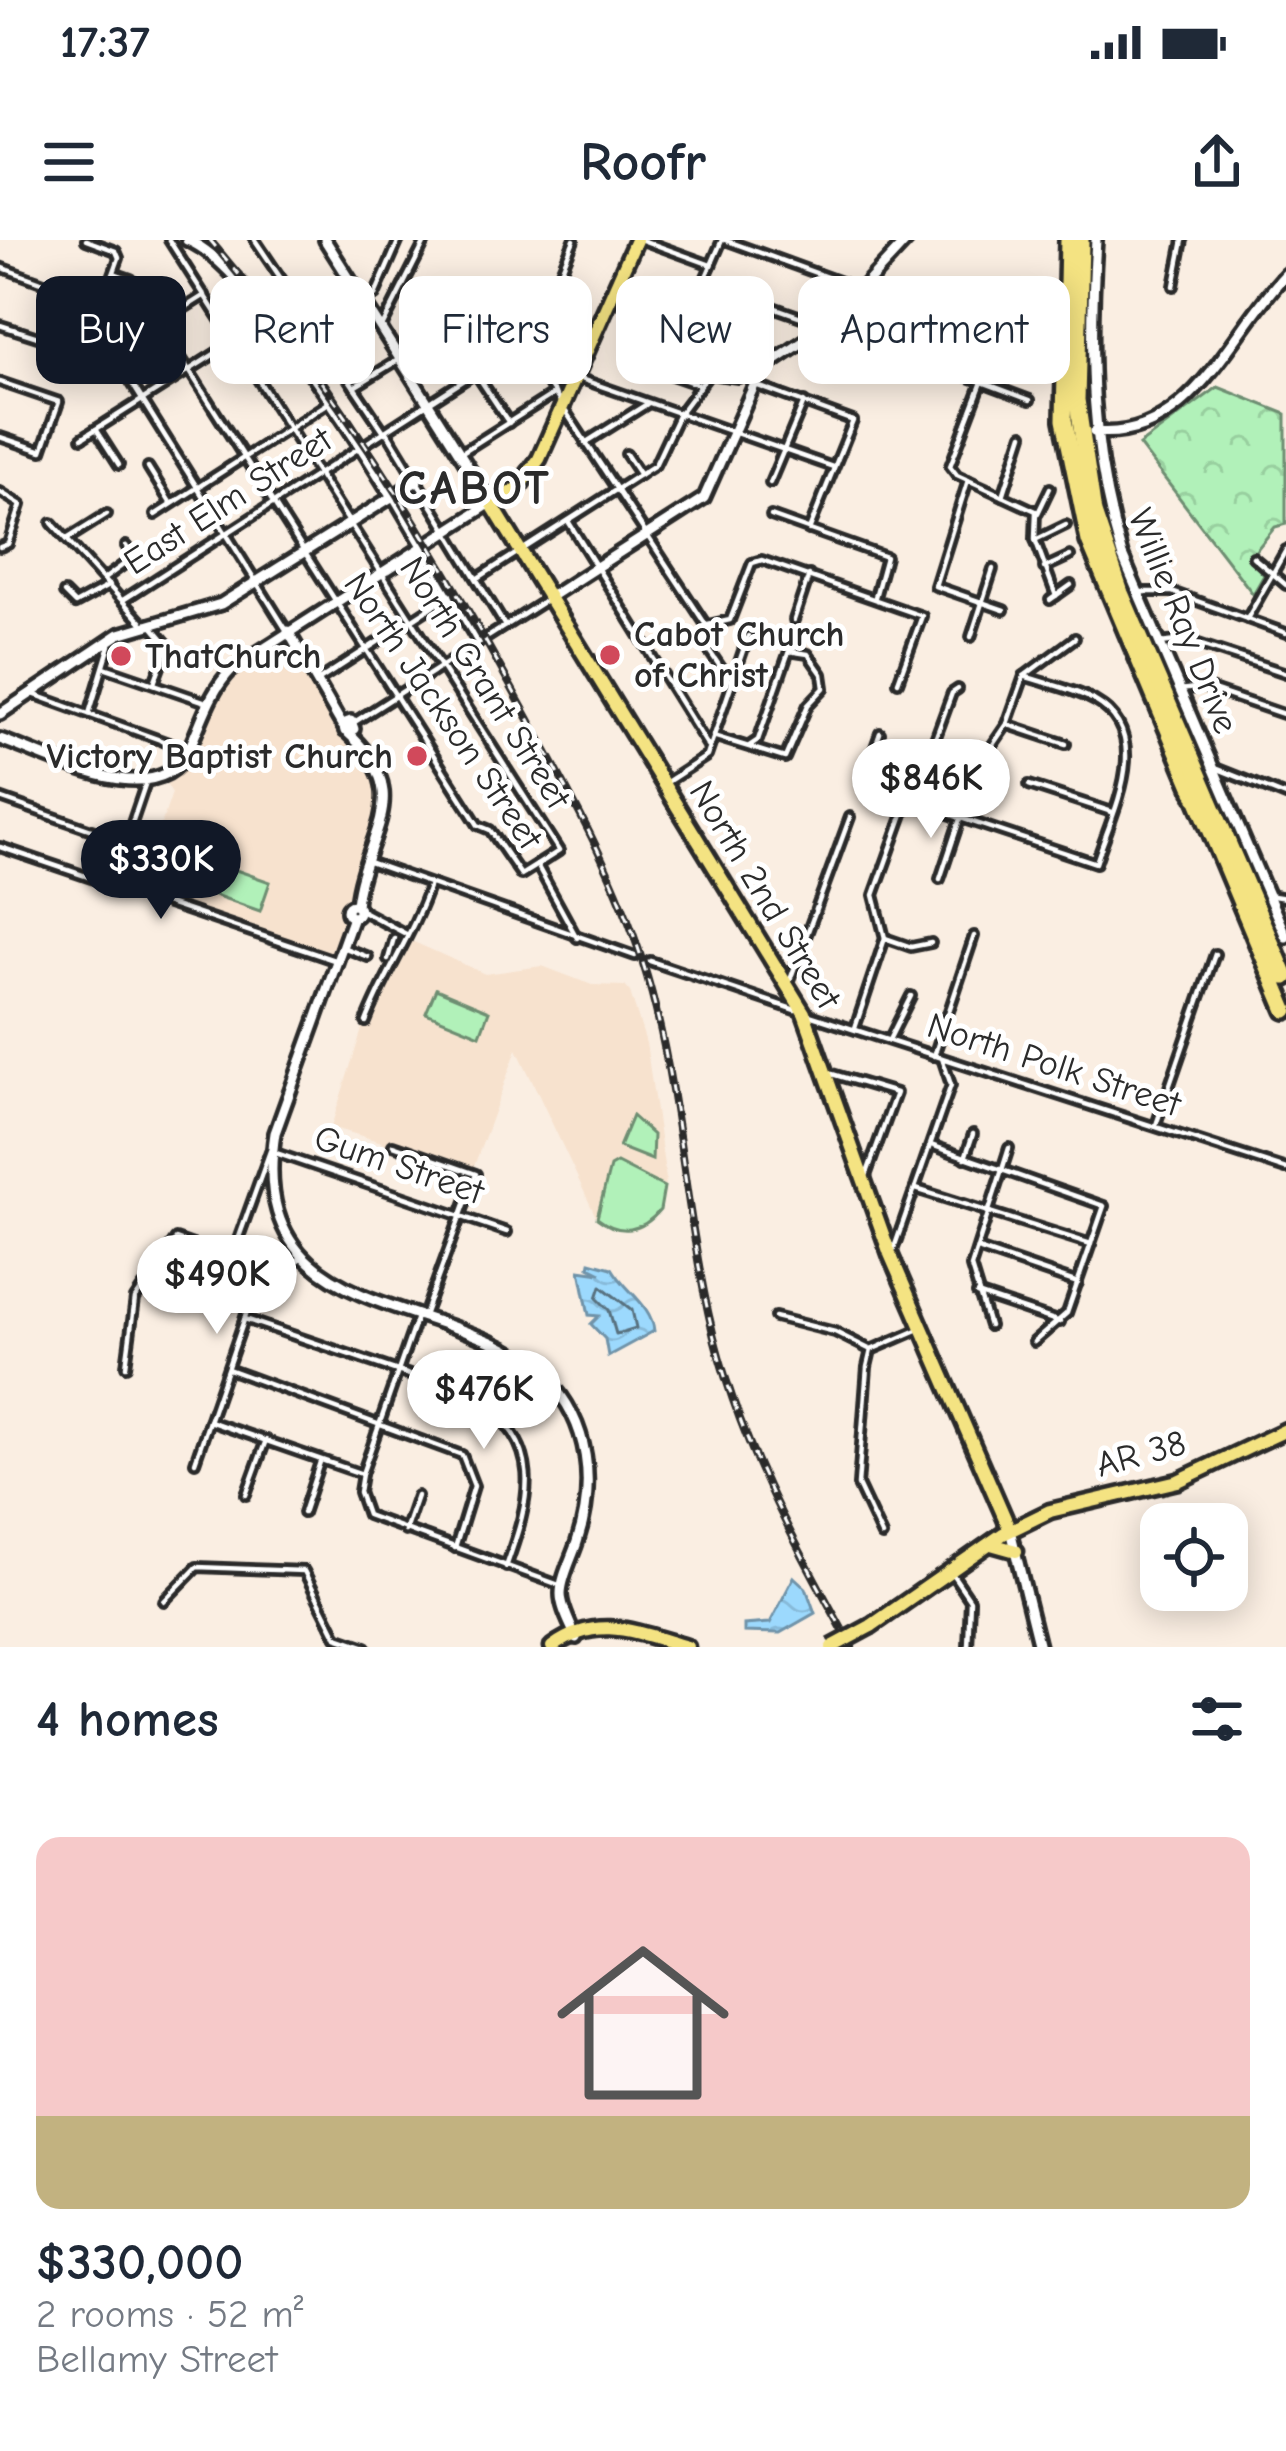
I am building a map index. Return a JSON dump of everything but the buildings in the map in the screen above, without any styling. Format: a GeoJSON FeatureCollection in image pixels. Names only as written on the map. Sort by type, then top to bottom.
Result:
{"type":"FeatureCollection","features":[{"type":"Feature","properties":{"kind":"highway"},"geometry":{"type":"LineString","coordinates":[[1067,240],[1064,420],[1089,542],[1286,1010]]}},
{"type":"Feature","properties":{"kind":"highway"},"geometry":{"type":"LineString","coordinates":[[1081,240],[1076,400],[1094,513],[1121,593],[1286,976]]}},
{"type":"Feature","properties":{"kind":"main road"},"geometry":{"type":"LineString","coordinates":[[621,276],[639,240]]}},
{"type":"Feature","properties":{"kind":"main road"},"geometry":{"type":"LineString","coordinates":[[592,344],[616,287]]}},
{"type":"Feature","properties":{"kind":"main road"},"geometry":{"type":"LineString","coordinates":[[491,503],[524,472],[572,384]]}},
{"type":"Feature","properties":{"kind":"main road","name":"North 2nd Street"},"geometry":{"type":"LineString","coordinates":[[491,503],[805,1013],[890,1254],[1010,1530]]}},
{"type":"Feature","properties":{"kind":"main road","name":"AR 38"},"geometry":{"type":"LineString","coordinates":[[832,1647],[872,1626],[1010,1530],[1084,1499],[1178,1481],[1286,1430]]}},
{"type":"Feature","properties":{"kind":"main road"},"geometry":{"type":"LineString","coordinates":[[1005,1514],[1029,1522]]}},
{"type":"Feature","properties":{"kind":"main road"},"geometry":{"type":"LineString","coordinates":[[989,1544],[1016,1551]]}},
{"type":"Feature","properties":{"kind":"main road"},"geometry":{"type":"LineString","coordinates":[[572,1633],[630,1631],[687,1647]]}},
{"type":"Feature","properties":{"kind":"street","name":"North Jackson Street"},"geometry":{"type":"LineString","coordinates":[[86,240],[119,254],[114,273],[122,276]]}},
{"type":"Feature","properties":{"kind":"street","name":"North Grant Street"},"geometry":{"type":"LineString","coordinates":[[169,240],[210,303]]}},
{"type":"Feature","properties":{"kind":"street"},"geometry":{"type":"LineString","coordinates":[[188,240],[204,244],[330,402],[422,545],[478,644]]}},
{"type":"Feature","properties":{"kind":"street"},"geometry":{"type":"LineString","coordinates":[[255,240],[279,276]]}},
{"type":"Feature","properties":{"kind":"street","name":"North 2nd Street"},"geometry":{"type":"LineString","coordinates":[[325,240],[348,276]]}},
{"type":"Feature","properties":{"kind":"street"},"geometry":{"type":"LineString","coordinates":[[375,295],[399,240]]}},
{"type":"Feature","properties":{"kind":"street"},"geometry":{"type":"LineString","coordinates":[[381,329],[425,240]]}},
{"type":"Feature","properties":{"kind":"street"},"geometry":{"type":"LineString","coordinates":[[559,276],[574,240]]}},
{"type":"Feature","properties":{"kind":"street"},"geometry":{"type":"LineString","coordinates":[[639,240],[710,265]]}},
{"type":"Feature","properties":{"kind":"street"},"geometry":{"type":"LineString","coordinates":[[706,276],[724,240],[825,276]]}},
{"type":"Feature","properties":{"kind":"street"},"geometry":{"type":"LineString","coordinates":[[873,276],[907,240]]}},
{"type":"Feature","properties":{"kind":"street","name":"Willie Ray Drive"},"geometry":{"type":"LineString","coordinates":[[1096,240],[1090,360],[1094,432],[1108,509],[1159,644],[1286,937]]}},
{"type":"Feature","properties":{"kind":"street"},"geometry":{"type":"LineString","coordinates":[[1174,286],[1183,240]]}},
{"type":"Feature","properties":{"kind":"street"},"geometry":{"type":"LineString","coordinates":[[0,267],[36,280]]}},
{"type":"Feature","properties":{"kind":"street"},"geometry":{"type":"LineString","coordinates":[[1094,432],[1142,430],[1189,395],[1286,274]]}},
{"type":"Feature","properties":{"kind":"street"},"geometry":{"type":"LineString","coordinates":[[186,307],[205,295]]}},
{"type":"Feature","properties":{"kind":"street","name":"North 2nd Street"},"geometry":{"type":"LineString","coordinates":[[375,319],[399,356]]}},
{"type":"Feature","properties":{"kind":"street"},"geometry":{"type":"LineString","coordinates":[[0,325],[36,338]]}},
{"type":"Feature","properties":{"kind":"street"},"geometry":{"type":"LineString","coordinates":[[592,334],[596,335]]}},
{"type":"Feature","properties":{"kind":"street"},"geometry":{"type":"LineString","coordinates":[[82,438],[210,357]]}},
{"type":"Feature","properties":{"kind":"street"},"geometry":{"type":"LineString","coordinates":[[354,387],[399,359]]}},
{"type":"Feature","properties":{"kind":"street","name":"North Jackson Street"},"geometry":{"type":"LineString","coordinates":[[186,368],[478,825],[490,830],[520,874],[537,865],[577,938]]}},
{"type":"Feature","properties":{"kind":"street"},"geometry":{"type":"LineString","coordinates":[[0,382],[59,402],[42,451],[0,437]]}},
{"type":"Feature","properties":{"kind":"street"},"geometry":{"type":"LineString","coordinates":[[592,382],[833,467]]}},
{"type":"Feature","properties":{"kind":"street"},"geometry":{"type":"LineString","coordinates":[[126,1366],[138,1293],[176,1239],[210,1252],[234,1251],[344,931],[357,910],[385,796],[349,726],[132,384]]}},
{"type":"Feature","properties":{"kind":"street","name":"North Grant Street"},"geometry":{"type":"LineString","coordinates":[[262,384],[559,851],[537,865]]}},
{"type":"Feature","properties":{"kind":"street"},"geometry":{"type":"LineString","coordinates":[[352,384],[448,529],[505,626]]}},
{"type":"Feature","properties":{"kind":"street","name":"North 2nd Street"},"geometry":{"type":"LineString","coordinates":[[415,384],[491,503]]}},
{"type":"Feature","properties":{"kind":"street","name":"East Elm Street"},"geometry":{"type":"LineString","coordinates":[[123,600],[461,384]]}},
{"type":"Feature","properties":{"kind":"street"},"geometry":{"type":"LineString","coordinates":[[483,384],[509,423]]}},
{"type":"Feature","properties":{"kind":"street"},"geometry":{"type":"LineString","coordinates":[[549,384],[706,625],[708,649],[732,683]]}},
{"type":"Feature","properties":{"kind":"street"},"geometry":{"type":"LineString","coordinates":[[478,578],[655,465],[697,384]]}},
{"type":"Feature","properties":{"kind":"street"},"geometry":{"type":"LineString","coordinates":[[981,384],[950,462],[956,475],[1038,514]]}},
{"type":"Feature","properties":{"kind":"street"},"geometry":{"type":"LineString","coordinates":[[987,384],[1030,400]]}},
{"type":"Feature","properties":{"kind":"street"},"geometry":{"type":"LineString","coordinates":[[349,726],[709,493],[754,385],[849,416],[851,425],[809,530]]}},
{"type":"Feature","properties":{"kind":"street"},"geometry":{"type":"LineString","coordinates":[[459,454],[559,400]]}},
{"type":"Feature","properties":{"kind":"street"},"geometry":{"type":"LineString","coordinates":[[155,515],[330,402]]}},
{"type":"Feature","properties":{"kind":"street"},"geometry":{"type":"LineString","coordinates":[[770,483],[804,402]]}},
{"type":"Feature","properties":{"kind":"street"},"geometry":{"type":"LineString","coordinates":[[585,443],[649,403]]}},
{"type":"Feature","properties":{"kind":"street"},"geometry":{"type":"LineString","coordinates":[[96,429],[119,465]]}},
{"type":"Feature","properties":{"kind":"street"},"geometry":{"type":"LineString","coordinates":[[1003,496],[1023,434]]}},
{"type":"Feature","properties":{"kind":"street"},"geometry":{"type":"LineString","coordinates":[[626,454],[640,475]]}},
{"type":"Feature","properties":{"kind":"street"},"geometry":{"type":"LineString","coordinates":[[148,467],[171,504]]}},
{"type":"Feature","properties":{"kind":"street"},"geometry":{"type":"LineString","coordinates":[[968,480],[934,579],[940,591],[1004,610]]}},
{"type":"Feature","properties":{"kind":"street"},"geometry":{"type":"LineString","coordinates":[[0,714],[111,639],[200,613],[417,481]]}},
{"type":"Feature","properties":{"kind":"street"},"geometry":{"type":"LineString","coordinates":[[1050,488],[1038,514],[1035,540],[1053,598],[1071,585]]}},
{"type":"Feature","properties":{"kind":"street"},"geometry":{"type":"LineString","coordinates":[[0,492],[21,505],[8,544],[0,547]]}},
{"type":"Feature","properties":{"kind":"street"},"geometry":{"type":"LineString","coordinates":[[0,739],[122,781],[146,782],[173,770],[189,750],[206,702],[232,669],[491,503]]}},
{"type":"Feature","properties":{"kind":"street"},"geometry":{"type":"LineString","coordinates":[[68,539],[106,514]]}},
{"type":"Feature","properties":{"kind":"street"},"geometry":{"type":"LineString","coordinates":[[771,516],[890,560],[875,597]]}},
{"type":"Feature","properties":{"kind":"street"},"geometry":{"type":"LineString","coordinates":[[568,521],[708,746]]}},
{"type":"Feature","properties":{"kind":"street"},"geometry":{"type":"LineString","coordinates":[[52,523],[168,645],[154,684]]}},
{"type":"Feature","properties":{"kind":"street"},"geometry":{"type":"LineString","coordinates":[[1035,540],[1066,525]]}},
{"type":"Feature","properties":{"kind":"street"},"geometry":{"type":"LineString","coordinates":[[104,579],[134,557],[126,546]]}},
{"type":"Feature","properties":{"kind":"street"},"geometry":{"type":"LineString","coordinates":[[1247,619],[1286,550]]}},
{"type":"Feature","properties":{"kind":"street"},"geometry":{"type":"LineString","coordinates":[[1044,568],[1070,556]]}},
{"type":"Feature","properties":{"kind":"street"},"geometry":{"type":"LineString","coordinates":[[1252,557],[1268,575],[1286,585]]}},
{"type":"Feature","properties":{"kind":"street"},"geometry":{"type":"LineString","coordinates":[[706,625],[730,620],[757,560],[809,575],[922,616],[898,682]]}},
{"type":"Feature","properties":{"kind":"street"},"geometry":{"type":"LineString","coordinates":[[971,637],[993,568]]}},
{"type":"Feature","properties":{"kind":"street"},"geometry":{"type":"LineString","coordinates":[[794,620],[809,575]]}},
{"type":"Feature","properties":{"kind":"street"},"geometry":{"type":"LineString","coordinates":[[64,593],[75,604],[87,602],[110,585]]}},
{"type":"Feature","properties":{"kind":"street"},"geometry":{"type":"LineString","coordinates":[[1138,592],[1159,589],[1286,633]]}},
{"type":"Feature","properties":{"kind":"street"},"geometry":{"type":"LineString","coordinates":[[319,680],[451,594]]}},
{"type":"Feature","properties":{"kind":"street"},"geometry":{"type":"LineString","coordinates":[[664,784],[704,760],[748,636]]}},
{"type":"Feature","properties":{"kind":"street"},"geometry":{"type":"LineString","coordinates":[[940,879],[977,768],[1006,724],[1024,676],[1075,638]]}},
{"type":"Feature","properties":{"kind":"street"},"geometry":{"type":"LineString","coordinates":[[89,714],[111,639]]}},
{"type":"Feature","properties":{"kind":"street"},"geometry":{"type":"LineString","coordinates":[[1159,644],[1186,640],[1286,673]]}},
{"type":"Feature","properties":{"kind":"street"},"geometry":{"type":"LineString","coordinates":[[265,647],[297,646]]}},
{"type":"Feature","properties":{"kind":"street"},"geometry":{"type":"LineString","coordinates":[[713,736],[779,758],[789,754],[808,705],[824,688],[822,674],[805,652],[793,649],[786,656],[758,740],[762,752]]}},
{"type":"Feature","properties":{"kind":"street"},"geometry":{"type":"LineString","coordinates":[[104,667],[206,702]]}},
{"type":"Feature","properties":{"kind":"street"},"geometry":{"type":"LineString","coordinates":[[880,734],[862,784],[1096,863],[1128,756],[1116,723],[1094,700],[1024,676]]}},
{"type":"Feature","properties":{"kind":"street"},"geometry":{"type":"LineString","coordinates":[[1179,690],[1204,687],[1286,716]]}},
{"type":"Feature","properties":{"kind":"street"},"geometry":{"type":"LineString","coordinates":[[958,689],[952,693],[931,753],[977,768]]}},
{"type":"Feature","properties":{"kind":"street"},"geometry":{"type":"LineString","coordinates":[[30,693],[189,750]]}},
{"type":"Feature","properties":{"kind":"street"},"geometry":{"type":"LineString","coordinates":[[1006,724],[1066,743]]}},
{"type":"Feature","properties":{"kind":"street"},"geometry":{"type":"LineString","coordinates":[[749,746],[758,740]]}},
{"type":"Feature","properties":{"kind":"street"},"geometry":{"type":"LineString","coordinates":[[1213,766],[1286,796]]}},
{"type":"Feature","properties":{"kind":"street"},"geometry":{"type":"LineString","coordinates":[[111,885],[146,782]]}},
{"type":"Feature","properties":{"kind":"street"},"geometry":{"type":"LineString","coordinates":[[1029,784],[1112,812]]}},
{"type":"Feature","properties":{"kind":"street"},"geometry":{"type":"LineString","coordinates":[[0,799],[126,842]]}},
{"type":"Feature","properties":{"kind":"street"},"geometry":{"type":"LineString","coordinates":[[855,1028],[885,938],[874,895],[908,800]]}},
{"type":"Feature","properties":{"kind":"street"},"geometry":{"type":"LineString","coordinates":[[788,986],[850,817]]}},
{"type":"Feature","properties":{"kind":"street"},"geometry":{"type":"LineString","coordinates":[[0,847],[334,960]]}},
{"type":"Feature","properties":{"kind":"street"},"geometry":{"type":"LineString","coordinates":[[369,862],[635,956]]}},
{"type":"Feature","properties":{"kind":"street"},"geometry":{"type":"LineString","coordinates":[[366,1022],[398,937],[411,924],[430,884]]}},
{"type":"Feature","properties":{"kind":"street"},"geometry":{"type":"LineString","coordinates":[[1267,895],[1286,898]]}},
{"type":"Feature","properties":{"kind":"street"},"geometry":{"type":"LineString","coordinates":[[357,910],[398,937]]}},
{"type":"Feature","properties":{"kind":"street"},"geometry":{"type":"LineString","coordinates":[[890,1254],[951,1085],[938,1057],[974,936]]}},
{"type":"Feature","properties":{"kind":"street"},"geometry":{"type":"LineString","coordinates":[[885,938],[911,947],[931,943]]}},
{"type":"Feature","properties":{"kind":"street"},"geometry":{"type":"LineString","coordinates":[[339,945],[368,957]]}},
{"type":"Feature","properties":{"kind":"street"},"geometry":{"type":"LineString","coordinates":[[1156,1125],[1215,954]]}},
{"type":"Feature","properties":{"kind":"street","name":"North Polk Street"},"geometry":{"type":"LineString","coordinates":[[650,961],[1286,1169]]}},
{"type":"Feature","properties":{"kind":"street"},"geometry":{"type":"LineString","coordinates":[[889,1040],[911,996]]}},
{"type":"Feature","properties":{"kind":"street"},"geometry":{"type":"LineString","coordinates":[[829,1075],[896,1093],[868,1174],[861,1180]]}},
{"type":"Feature","properties":{"kind":"street"},"geometry":{"type":"LineString","coordinates":[[965,1157],[974,1134]]}},
{"type":"Feature","properties":{"kind":"street"},"geometry":{"type":"LineString","coordinates":[[931,1144],[1104,1207],[1060,1322],[1034,1342]]}},
{"type":"Feature","properties":{"kind":"street"},"geometry":{"type":"LineString","coordinates":[[393,1145],[476,1174],[399,1370],[359,1492],[368,1515],[562,1586]]}},
{"type":"Feature","properties":{"kind":"street"},"geometry":{"type":"LineString","coordinates":[[989,1326],[971,1267],[1009,1148]]}},
{"type":"Feature","properties":{"kind":"street"},"geometry":{"type":"LineString","coordinates":[[272,1150],[278,1204],[304,1255],[340,1286],[519,1357],[568,1406],[582,1440],[589,1490],[562,1586],[572,1633]]}},
{"type":"Feature","properties":{"kind":"street","name":"Gum Street"},"geometry":{"type":"LineString","coordinates":[[272,1150],[507,1232]]}},
{"type":"Feature","properties":{"kind":"street"},"geometry":{"type":"LineString","coordinates":[[916,1189],[1091,1244]]}},
{"type":"Feature","properties":{"kind":"street"},"geometry":{"type":"LineString","coordinates":[[978,1249],[1078,1282]]}},
{"type":"Feature","properties":{"kind":"street"},"geometry":{"type":"LineString","coordinates":[[240,1257],[286,1271],[304,1255]]}},
{"type":"Feature","properties":{"kind":"street"},"geometry":{"type":"LineString","coordinates":[[195,1462],[262,1265]]}},
{"type":"Feature","properties":{"kind":"street"},"geometry":{"type":"LineString","coordinates":[[977,1294],[1060,1322]]}},
{"type":"Feature","properties":{"kind":"street"},"geometry":{"type":"LineString","coordinates":[[775,1317],[836,1331],[871,1350]]}},
{"type":"Feature","properties":{"kind":"street"},"geometry":{"type":"LineString","coordinates":[[245,1319],[474,1397],[499,1413],[523,1452],[529,1493],[506,1567]]}},
{"type":"Feature","properties":{"kind":"street"},"geometry":{"type":"LineString","coordinates":[[871,1350],[922,1328]]}},
{"type":"Feature","properties":{"kind":"street"},"geometry":{"type":"LineString","coordinates":[[871,1350],[858,1485],[882,1536]]}},
{"type":"Feature","properties":{"kind":"street"},"geometry":{"type":"LineString","coordinates":[[228,1369],[450,1446],[472,1471],[472,1501],[455,1549]]}},
{"type":"Feature","properties":{"kind":"street"},"geometry":{"type":"LineString","coordinates":[[209,1421],[362,1474]]}},
{"type":"Feature","properties":{"kind":"street"},"geometry":{"type":"LineString","coordinates":[[246,1495],[266,1440]]}},
{"type":"Feature","properties":{"kind":"street"},"geometry":{"type":"LineString","coordinates":[[302,1513],[321,1460]]}},
{"type":"Feature","properties":{"kind":"street"},"geometry":{"type":"LineString","coordinates":[[405,1531],[417,1496]]}},
{"type":"Feature","properties":{"kind":"street"},"geometry":{"type":"LineString","coordinates":[[1010,1530],[1039,1647]]}},
{"type":"Feature","properties":{"kind":"street"},"geometry":{"type":"LineString","coordinates":[[164,1601],[197,1567],[295,1568],[311,1578],[337,1636],[333,1647]]}},
{"type":"Feature","properties":{"kind":"street"},"geometry":{"type":"LineString","coordinates":[[951,1572],[970,1600],[968,1647]]}},
{"type":"Feature","properties":{"kind":"street"},"geometry":{"type":"LineString","coordinates":[[337,1636],[366,1647]]}},
{"type":"Feature","properties":{"kind":"shaded area"},"geometry":{"type":"Polygon","coordinates":[[[273,646],[290,646],[298,654],[381,789],[380,819],[330,957],[138,892],[172,793],[164,780],[174,773],[207,705],[229,675],[273,646]]]}},
{"type":"Feature","properties":{"kind":"shaded area"},"geometry":{"type":"Polygon","coordinates":[[[405,938],[485,974],[542,966],[592,985],[625,986],[646,1043],[666,1179],[656,1216],[639,1229],[617,1230],[597,1219],[517,1049],[473,1169],[331,1127],[370,1004],[378,1007],[405,938]]]}},
{"type":"Feature","properties":{"kind":"green space"},"geometry":{"type":"Polygon","coordinates":[[[1218,387],[1286,414],[1286,524],[1275,527],[1249,559],[1264,575],[1253,594],[1139,445],[1218,387]]]}},
{"type":"Feature","properties":{"kind":"green space"},"geometry":{"type":"Polygon","coordinates":[[[213,862],[270,882],[260,911],[203,891],[213,862]]]}},
{"type":"Feature","properties":{"kind":"green space"},"geometry":{"type":"Polygon","coordinates":[[[436,989],[489,1011],[480,1035],[426,1013],[436,989]]]}},
{"type":"Feature","properties":{"kind":"green space"},"geometry":{"type":"Polygon","coordinates":[[[632,1116],[653,1135],[652,1160],[619,1147],[632,1116]]]}},
{"type":"Feature","properties":{"kind":"green space"},"geometry":{"type":"Polygon","coordinates":[[[617,1163],[664,1187],[660,1210],[638,1227],[622,1229],[597,1218],[610,1167],[617,1163]]]}},
{"type":"Feature","properties":{"kind":"water"},"geometry":{"type":"Polygon","coordinates":[[[590,1262],[612,1268],[648,1313],[654,1331],[608,1356],[605,1339],[591,1324],[599,1316],[589,1315],[580,1270],[601,1273],[589,1267],[590,1262]]]}},
{"type":"Feature","properties":{"kind":"water"},"geometry":{"type":"Polygon","coordinates":[[[794,1577],[806,1588],[815,1613],[780,1633],[744,1632],[744,1625],[770,1623],[794,1577]]]}},
{"type":"Feature","properties":{"kind":"railway"},"geometry":{"type":"LineString","coordinates":[[210,240],[301,354],[381,468],[526,714],[605,865],[654,1004],[720,1360],[768,1486],[852,1647]]}},
{"type":"Feature","properties":{"kind":"place","name":"Cabot Church of Christ"},"geometry":{"type":"Point","coordinates":[610,655]}},
{"type":"Feature","properties":{"kind":"place","name":"ThatChurch"},"geometry":{"type":"Point","coordinates":[121,656]}},
{"type":"Feature","properties":{"kind":"place","name":"Victory Baptist Church"},"geometry":{"type":"Point","coordinates":[417,756]}},
{"type":"Feature","properties":{"kind":"district","name":"CABOT"},"geometry":{"type":"Point","coordinates":[475,488]}}]}
